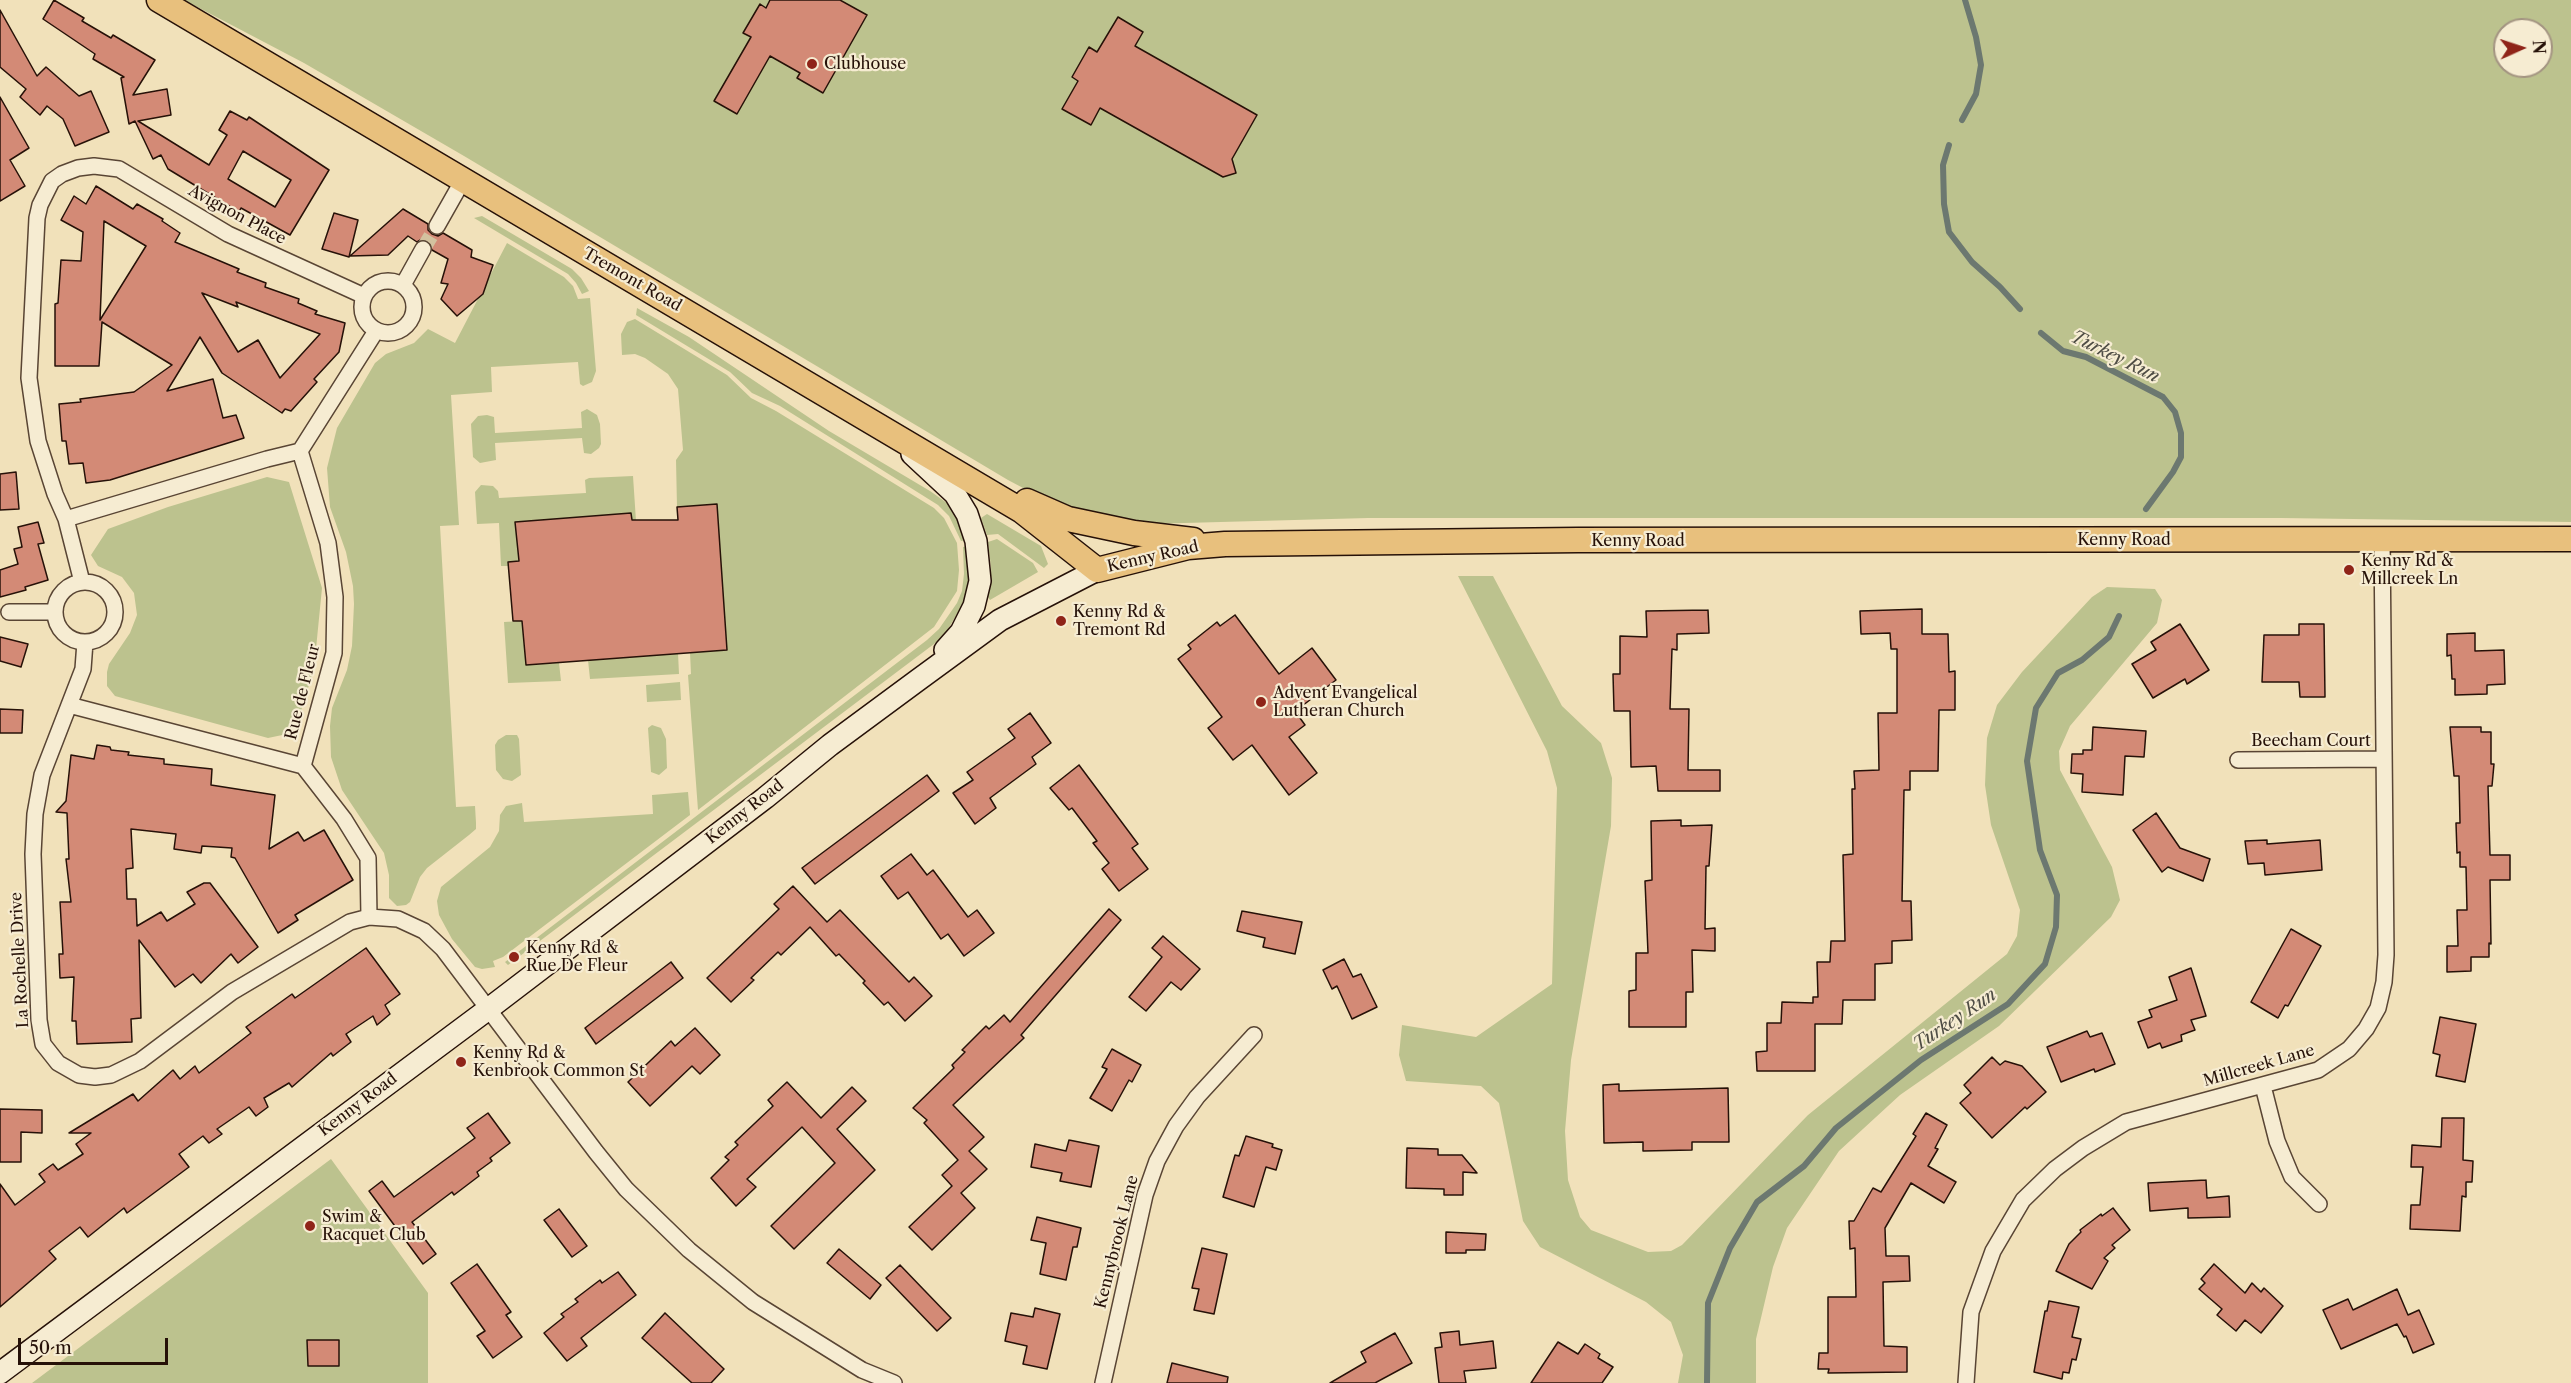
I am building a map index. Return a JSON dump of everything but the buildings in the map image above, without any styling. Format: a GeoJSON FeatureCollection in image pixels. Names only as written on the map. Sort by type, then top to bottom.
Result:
{"type":"FeatureCollection","features":[{"type":"Feature","properties":{"kind":"main road","name":"Tremont Road"},"geometry":{"type":"LineString","coordinates":[[159,0],[1022,511],[1097,570]]}},
{"type":"Feature","properties":{"kind":"main road"},"geometry":{"type":"LineString","coordinates":[[876,425],[893,428],[998,487],[1068,519],[1134,533],[1225,544]]}},
{"type":"Feature","properties":{"kind":"main road"},"geometry":{"type":"LineString","coordinates":[[876,425],[927,466],[955,494],[967,514],[976,541],[980,581],[974,606],[962,633],[918,680]]}},
{"type":"Feature","properties":{"kind":"main road","name":"Kenny Road"},"geometry":{"type":"LineString","coordinates":[[0,1373],[487,1010],[765,798],[830,745],[918,680],[1000,620],[1097,570],[1188,547],[1225,544],[1578,540],[2571,539]]}},
{"type":"Feature","properties":{"kind":"street","name":"Avignon Place"},"geometry":{"type":"LineString","coordinates":[[66,519],[55,494],[38,441],[29,378],[37,218],[40,205],[52,181],[62,174],[94,166],[118,169],[228,234],[364,296]]}},
{"type":"Feature","properties":{"kind":"street"},"geometry":{"type":"LineString","coordinates":[[437,226],[463,180]]}},
{"type":"Feature","properties":{"kind":"street"},"geometry":{"type":"LineString","coordinates":[[403,285],[423,249]]}},
{"type":"Feature","properties":{"kind":"street"},"geometry":{"type":"LineString","coordinates":[[388,280],[403,285],[412,295],[415,308],[411,321],[402,331],[389,334],[375,331],[366,321],[361,309],[364,296],[374,284],[388,280]]}},
{"type":"Feature","properties":{"kind":"street"},"geometry":{"type":"LineString","coordinates":[[82,582],[66,519],[300,451],[375,331]]}},
{"type":"Feature","properties":{"kind":"street","name":"Rue de Fleur"},"geometry":{"type":"LineString","coordinates":[[300,451],[327,543],[335,597],[334,653],[303,766]]}},
{"type":"Feature","properties":{"kind":"street","name":"Millcreek Lane"},"geometry":{"type":"LineString","coordinates":[[1966,1383],[1971,1312],[1993,1251],[2023,1200],[2055,1168],[2126,1122],[2318,1070],[2332,1063],[2349,1049],[2366,1029],[2378,1008],[2384,982],[2386,955],[2382,539]]}},
{"type":"Feature","properties":{"kind":"street"},"geometry":{"type":"LineString","coordinates":[[82,582],[100,586],[108,593],[115,610],[110,629],[103,636],[85,642],[76,641],[61,630],[55,612],[60,596],[66,589],[82,582]]}},
{"type":"Feature","properties":{"kind":"street"},"geometry":{"type":"LineString","coordinates":[[9,612],[55,612]]}},
{"type":"Feature","properties":{"kind":"street","name":"La Rochelle Drive"},"geometry":{"type":"LineString","coordinates":[[85,642],[83,669],[42,775],[35,814],[33,854],[39,1020],[43,1044],[57,1063],[79,1075],[95,1077],[111,1075],[140,1061],[232,992],[350,922],[369,917]]}},
{"type":"Feature","properties":{"kind":"street","name":"Rue de Fleur"},"geometry":{"type":"LineString","coordinates":[[69,705],[303,766],[344,819],[368,858],[369,917]]}},
{"type":"Feature","properties":{"kind":"street","name":"Beecham Court"},"geometry":{"type":"LineString","coordinates":[[2238,760],[2384,759]]}},
{"type":"Feature","properties":{"kind":"street"},"geometry":{"type":"LineString","coordinates":[[369,917],[398,919],[424,931],[443,949],[487,1010],[626,1189],[688,1250],[753,1302],[862,1370],[894,1383]]}},
{"type":"Feature","properties":{"kind":"street","name":"Kennybrook Lane"},"geometry":{"type":"LineString","coordinates":[[1103,1383],[1145,1195],[1157,1161],[1176,1126],[1197,1097],[1254,1035]]}},
{"type":"Feature","properties":{"kind":"street"},"geometry":{"type":"LineString","coordinates":[[2263,1086],[2277,1141],[2292,1177],[2319,1204]]}},
{"type":"Feature","properties":{"kind":"green space"},"geometry":{"type":"Polygon","coordinates":[[[184,0],[2571,0],[2571,522],[2281,518],[1368,518],[1147,524],[1093,515],[1042,498],[1008,480],[304,63],[184,0]]]}},
{"type":"Feature","properties":{"kind":"green space"},"geometry":{"type":"Polygon","coordinates":[[[482,216],[572,269],[589,291],[582,294],[568,274],[474,218],[482,216]]]}},
{"type":"Feature","properties":{"kind":"green space"},"geometry":{"type":"Polygon","coordinates":[[[507,243],[564,277],[573,286],[578,299],[590,298],[596,371],[592,382],[583,386],[580,384],[578,362],[491,367],[492,392],[451,395],[459,525],[440,526],[456,807],[475,806],[476,829],[427,868],[420,877],[410,902],[397,906],[389,898],[389,875],[384,853],[342,790],[331,757],[332,708],[347,670],[352,646],[354,604],[346,552],[330,507],[327,468],[337,428],[375,363],[386,354],[414,343],[428,329],[455,343],[507,243]]]}},
{"type":"Feature","properties":{"kind":"green space"},"geometry":{"type":"Polygon","coordinates":[[[637,308],[689,337],[829,431],[930,491],[947,503],[958,516],[967,540],[961,541],[949,516],[938,505],[780,406],[752,393],[730,372],[636,315],[637,308]]]}},
{"type":"Feature","properties":{"kind":"green space"},"geometry":{"type":"Polygon","coordinates":[[[635,319],[727,375],[751,398],[934,508],[944,518],[957,543],[959,570],[957,591],[934,627],[698,810],[688,675],[691,674],[690,652],[717,504],[677,507],[676,460],[683,450],[678,389],[668,374],[645,358],[635,354],[622,355],[621,334],[627,322],[635,319]]]}},
{"type":"Feature","properties":{"kind":"green space"},"geometry":{"type":"Polygon","coordinates":[[[587,409],[597,415],[600,424],[601,444],[591,454],[584,453],[582,438],[495,443],[496,460],[480,463],[473,457],[471,424],[478,416],[494,417],[495,433],[582,428],[581,412],[587,409]]]}},
{"type":"Feature","properties":{"kind":"green space"},"geometry":{"type":"Polygon","coordinates":[[[633,476],[636,521],[632,521],[631,513],[516,522],[519,561],[508,566],[501,566],[499,523],[477,524],[475,492],[481,485],[493,486],[498,491],[499,498],[586,493],[585,480],[589,478],[633,476]]]}},
{"type":"Feature","properties":{"kind":"green space"},"geometry":{"type":"Polygon","coordinates":[[[267,477],[289,482],[322,588],[314,669],[300,714],[287,734],[268,738],[115,696],[107,686],[109,664],[130,633],[137,615],[134,593],[122,577],[98,566],[91,555],[108,529],[168,507],[267,477]]]}},
{"type":"Feature","properties":{"kind":"green space"},"geometry":{"type":"Polygon","coordinates":[[[987,514],[1041,546],[1048,564],[1044,568],[998,534],[987,535],[981,518],[987,514]]]}},
{"type":"Feature","properties":{"kind":"green space"},"geometry":{"type":"Polygon","coordinates":[[[997,539],[1033,563],[1038,572],[990,600],[988,597],[991,567],[988,542],[997,539]]]}},
{"type":"Feature","properties":{"kind":"green space"},"geometry":{"type":"Polygon","coordinates":[[[969,546],[970,572],[966,599],[945,634],[934,644],[508,965],[505,962],[927,640],[939,629],[957,603],[962,591],[964,574],[963,547],[969,546]]]}},
{"type":"Feature","properties":{"kind":"green space"},"geometry":{"type":"Polygon","coordinates":[[[1458,576],[1493,576],[1562,706],[1601,743],[1612,778],[1611,826],[1571,1060],[1565,1131],[1568,1180],[1580,1217],[1591,1230],[1648,1252],[1671,1251],[1682,1245],[1808,1115],[2007,954],[2017,936],[2020,910],[1991,825],[1985,785],[1987,738],[1997,705],[2022,672],[2092,597],[2107,587],[2155,589],[2162,600],[2157,623],[2070,726],[2059,751],[2060,770],[2112,867],[2120,900],[2111,917],[1999,1026],[1900,1095],[1839,1151],[1787,1228],[1773,1267],[1756,1339],[1756,1383],[1678,1383],[1683,1355],[1671,1322],[1646,1302],[1540,1247],[1523,1221],[1499,1103],[1481,1086],[1406,1081],[1399,1055],[1402,1025],[1476,1037],[1552,984],[1557,788],[1547,751],[1458,576]]]}},
{"type":"Feature","properties":{"kind":"green space"},"geometry":{"type":"Polygon","coordinates":[[[522,621],[526,665],[559,663],[561,681],[508,683],[504,622],[522,621]]]}},
{"type":"Feature","properties":{"kind":"green space"},"geometry":{"type":"Polygon","coordinates":[[[678,653],[679,674],[590,679],[588,660],[678,653]]]}},
{"type":"Feature","properties":{"kind":"green space"},"geometry":{"type":"Polygon","coordinates":[[[680,682],[681,700],[647,702],[646,685],[680,682]]]}},
{"type":"Feature","properties":{"kind":"green space"},"geometry":{"type":"Polygon","coordinates":[[[652,725],[661,728],[666,739],[667,768],[659,775],[651,772],[648,728],[652,725]]]}},
{"type":"Feature","properties":{"kind":"green space"},"geometry":{"type":"Polygon","coordinates":[[[506,735],[517,735],[519,739],[521,775],[512,781],[503,779],[496,770],[495,745],[506,735]]]}},
{"type":"Feature","properties":{"kind":"green space"},"geometry":{"type":"Polygon","coordinates":[[[688,792],[690,815],[503,957],[493,961],[495,967],[482,969],[475,967],[452,939],[439,915],[437,901],[441,887],[490,847],[499,831],[500,815],[506,806],[522,803],[524,822],[653,814],[652,795],[688,792]]]}},
{"type":"Feature","properties":{"kind":"green space","name":"Swim & Racquet Club"},"geometry":{"type":"Polygon","coordinates":[[[331,1159],[428,1293],[428,1383],[32,1383],[331,1159]]]}},
{"type":"Feature","properties":{"kind":"waterway","name":"Turkey Run"},"geometry":{"type":"LineString","coordinates":[[1962,120],[1976,94],[1981,65],[1976,37],[1965,0]]}},
{"type":"Feature","properties":{"kind":"waterway","name":"Turkey Run"},"geometry":{"type":"LineString","coordinates":[[1949,145],[1943,165],[1944,204],[1949,232],[1972,262],[2020,309]]}},
{"type":"Feature","properties":{"kind":"waterway","name":"Turkey Run"},"geometry":{"type":"LineString","coordinates":[[2041,333],[2063,351],[2086,357],[2163,397],[2175,412],[2181,433],[2181,457],[2146,509]]}},
{"type":"Feature","properties":{"kind":"waterway","name":"Turkey Run"},"geometry":{"type":"LineString","coordinates":[[1707,1383],[1708,1303],[1730,1248],[1757,1202],[1804,1166],[1836,1128],[1921,1060],[2008,1004],[2045,964],[2056,927],[2057,895],[2040,850],[2027,761],[2036,708],[2058,673],[2082,660],[2109,637],[2119,616]]}},
{"type":"Feature","properties":{"kind":"tunnel"},"geometry":{"type":"LineString","coordinates":[[423,249],[437,226]]}},
{"type":"Feature","properties":{"kind":"place","name":"Clubhouse"},"geometry":{"type":"Point","coordinates":[812,64]}},
{"type":"Feature","properties":{"kind":"place","name":"Kenny Rd & Millcreek Ln"},"geometry":{"type":"Point","coordinates":[2349,570]}},
{"type":"Feature","properties":{"kind":"place","name":"Kenny Rd & Tremont Rd"},"geometry":{"type":"Point","coordinates":[1061,621]}},
{"type":"Feature","properties":{"kind":"place","name":"Advent Evangelical Lutheran Church"},"geometry":{"type":"Point","coordinates":[1261,702]}},
{"type":"Feature","properties":{"kind":"place","name":"Kenny Rd & Rue De Fleur"},"geometry":{"type":"Point","coordinates":[514,957]}},
{"type":"Feature","properties":{"kind":"place","name":"Kenny Rd & Kenbrook Common St"},"geometry":{"type":"Point","coordinates":[461,1062]}},
{"type":"Feature","properties":{"kind":"place","name":"Swim & Racquet Club"},"geometry":{"type":"Point","coordinates":[310,1226]}}]}
